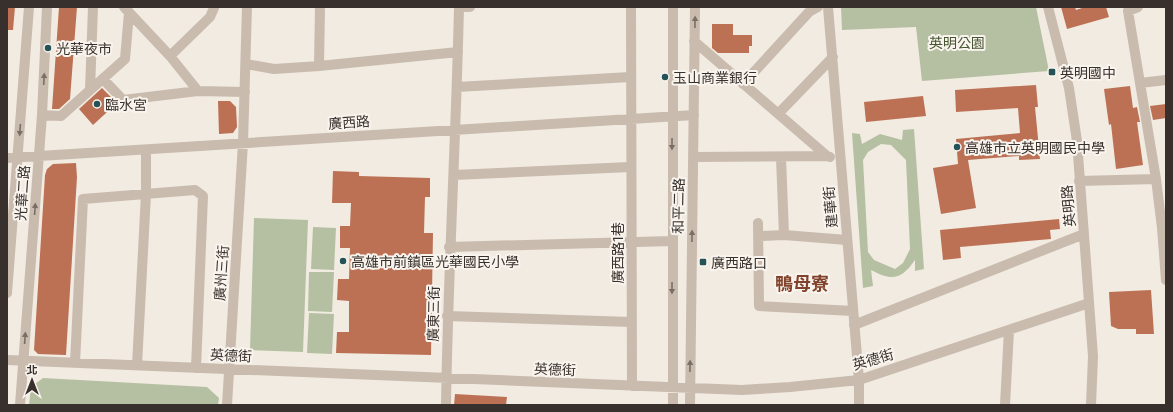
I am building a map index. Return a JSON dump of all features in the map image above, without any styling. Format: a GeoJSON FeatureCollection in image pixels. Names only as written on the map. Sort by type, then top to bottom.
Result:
{"type":"FeatureCollection","features":[{"type":"Feature","properties":{"kind":"street","name":"光華二路"},"geometry":{"type":"LineString","coordinates":[[7,293],[29,7]]}},
{"type":"Feature","properties":{"kind":"street","name":"光華二路"},"geometry":{"type":"LineString","coordinates":[[20,405],[42,116],[47,7]]}},
{"type":"Feature","properties":{"kind":"street"},"geometry":{"type":"LineString","coordinates":[[90,90],[93,7]]}},
{"type":"Feature","properties":{"kind":"street"},"geometry":{"type":"LineString","coordinates":[[170,56],[210,17],[215,7]]}},
{"type":"Feature","properties":{"kind":"street","name":"廣州三街"},"geometry":{"type":"LineString","coordinates":[[227,405],[243,143],[247,7]]}},
{"type":"Feature","properties":{"kind":"street"},"geometry":{"type":"LineString","coordinates":[[319,66],[320,7]]}},
{"type":"Feature","properties":{"kind":"street"},"geometry":{"type":"LineString","coordinates":[[459,7],[470,7]]}},
{"type":"Feature","properties":{"kind":"street","name":"廣東三街"},"geometry":{"type":"LineString","coordinates":[[446,405],[449,247],[456,128],[459,7]]}},
{"type":"Feature","properties":{"kind":"street","name":"廣西路1巷"},"geometry":{"type":"LineString","coordinates":[[631,7],[630,167],[632,242],[632,386]]}},
{"type":"Feature","properties":{"kind":"street","name":"和平二路"},"geometry":{"type":"LineString","coordinates":[[673,7],[673,405]]}},
{"type":"Feature","properties":{"kind":"street","name":"和平二路"},"geometry":{"type":"LineString","coordinates":[[690,405],[689,389],[695,7]]}},
{"type":"Feature","properties":{"kind":"street"},"geometry":{"type":"LineString","coordinates":[[743,84],[809,12],[818,7]]}},
{"type":"Feature","properties":{"kind":"street","name":"建華街"},"geometry":{"type":"LineString","coordinates":[[828,7],[859,380],[859,405]]}},
{"type":"Feature","properties":{"kind":"street","name":"英明路"},"geometry":{"type":"LineString","coordinates":[[1048,7],[1073,110],[1080,181],[1093,356],[1091,405]]}},
{"type":"Feature","properties":{"kind":"street"},"geometry":{"type":"LineString","coordinates":[[1138,7],[1128,11],[1164,228],[1166,280]]}},
{"type":"Feature","properties":{"kind":"street"},"geometry":{"type":"LineString","coordinates":[[42,116],[61,116],[125,59],[127,10]]}},
{"type":"Feature","properties":{"kind":"street"},"geometry":{"type":"LineString","coordinates":[[127,10],[170,56],[198,91]]}},
{"type":"Feature","properties":{"kind":"street"},"geometry":{"type":"LineString","coordinates":[[694,41],[827,156],[840,163]]}},
{"type":"Feature","properties":{"kind":"street"},"geometry":{"type":"LineString","coordinates":[[246,64],[274,69],[458,52]]}},
{"type":"Feature","properties":{"kind":"street"},"geometry":{"type":"LineString","coordinates":[[778,114],[833,57]]}},
{"type":"Feature","properties":{"kind":"street"},"geometry":{"type":"LineString","coordinates":[[457,87],[630,76]]}},
{"type":"Feature","properties":{"kind":"street"},"geometry":{"type":"LineString","coordinates":[[103,79],[123,100],[198,91],[245,92]]}},
{"type":"Feature","properties":{"kind":"street"},"geometry":{"type":"LineString","coordinates":[[1140,83],[1166,80]]}},
{"type":"Feature","properties":{"kind":"street","name":"廣西路"},"geometry":{"type":"LineString","coordinates":[[7,158],[146,150],[456,128],[694,115]]}},
{"type":"Feature","properties":{"kind":"street"},"geometry":{"type":"LineString","coordinates":[[137,365],[146,194],[146,150]]}},
{"type":"Feature","properties":{"kind":"street"},"geometry":{"type":"LineString","coordinates":[[693,157],[827,156]]}},
{"type":"Feature","properties":{"kind":"street"},"geometry":{"type":"LineString","coordinates":[[781,157],[784,235]]}},
{"type":"Feature","properties":{"kind":"street"},"geometry":{"type":"LineString","coordinates":[[454,175],[630,167]]}},
{"type":"Feature","properties":{"kind":"street"},"geometry":{"type":"LineString","coordinates":[[1080,181],[1156,179]]}},
{"type":"Feature","properties":{"kind":"street"},"geometry":{"type":"LineString","coordinates":[[75,363],[83,199],[195,190],[203,196],[196,368]]}},
{"type":"Feature","properties":{"kind":"street"},"geometry":{"type":"LineString","coordinates":[[758,223],[758,306],[853,311]]}},
{"type":"Feature","properties":{"kind":"street"},"geometry":{"type":"LineString","coordinates":[[854,325],[1084,234]]}},
{"type":"Feature","properties":{"kind":"street"},"geometry":{"type":"LineString","coordinates":[[758,236],[784,235],[847,240]]}},
{"type":"Feature","properties":{"kind":"street"},"geometry":{"type":"LineString","coordinates":[[449,247],[672,242]]}},
{"type":"Feature","properties":{"kind":"street","name":"英德街"},"geometry":{"type":"LineString","coordinates":[[7,360],[689,389],[750,390],[859,380],[1089,303]]}},
{"type":"Feature","properties":{"kind":"street"},"geometry":{"type":"LineString","coordinates":[[447,316],[631,322]]}},
{"type":"Feature","properties":{"kind":"street"},"geometry":{"type":"LineString","coordinates":[[1005,405],[1009,330]]}},
{"type":"Feature","properties":{"kind":"green space","name":"英明公園"},"geometry":{"type":"Polygon","coordinates":[[[841,7],[1036,7],[1049,71],[922,81],[916,27],[842,30],[841,7]]]}},
{"type":"Feature","properties":{"kind":"green space"},"geometry":{"type":"Polygon","coordinates":[[[914,129],[924,269],[915,271],[915,260],[905,272],[896,277],[885,276],[871,270],[873,286],[863,288],[852,133],[860,134],[862,144],[880,134],[902,140],[903,130],[914,129]],[[881,144],[868,152],[863,160],[868,252],[874,260],[895,269],[903,263],[910,249],[906,160],[891,145],[881,144]]]}},
{"type":"Feature","properties":{"kind":"green space"},"geometry":{"type":"Polygon","coordinates":[[[254,218],[308,220],[303,352],[250,350],[254,218]]]}},
{"type":"Feature","properties":{"kind":"green space"},"geometry":{"type":"Polygon","coordinates":[[[313,227],[336,228],[334,270],[311,269],[313,227]]]}},
{"type":"Feature","properties":{"kind":"green space"},"geometry":{"type":"Polygon","coordinates":[[[309,272],[334,272],[332,312],[308,311],[309,272]]]}},
{"type":"Feature","properties":{"kind":"green space"},"geometry":{"type":"Polygon","coordinates":[[[309,313],[334,314],[332,354],[307,353],[309,313]]]}},
{"type":"Feature","properties":{"kind":"green space"},"geometry":{"type":"Polygon","coordinates":[[[43,378],[207,387],[219,398],[218,405],[29,405],[31,387],[43,378]]]}},
{"type":"Feature","properties":{"kind":"building"},"geometry":{"type":"Polygon","coordinates":[[[7,7],[15,7],[13,30],[7,30],[7,7]]]}},
{"type":"Feature","properties":{"kind":"building"},"geometry":{"type":"Polygon","coordinates":[[[59,7],[77,7],[70,99],[59,109],[52,109],[59,7]]]}},
{"type":"Feature","properties":{"kind":"building"},"geometry":{"type":"Polygon","coordinates":[[[1061,7],[1075,7],[1076,10],[1085,7],[1106,7],[1109,17],[1067,29],[1061,7]]]}},
{"type":"Feature","properties":{"kind":"building"},"geometry":{"type":"Polygon","coordinates":[[[712,24],[733,24],[733,35],[752,35],[752,46],[749,46],[749,53],[718,53],[712,48],[712,24]]]}},
{"type":"Feature","properties":{"kind":"building"},"geometry":{"type":"Polygon","coordinates":[[[1036,85],[1038,107],[1035,107],[1040,159],[1019,160],[1019,156],[968,160],[976,208],[941,214],[933,168],[958,164],[956,139],[1020,133],[1018,108],[956,112],[955,90],[1036,85]]]}},
{"type":"Feature","properties":{"kind":"building"},"geometry":{"type":"Polygon","coordinates":[[[1130,86],[1133,108],[1137,107],[1140,122],[1137,122],[1143,165],[1116,169],[1111,124],[1109,125],[1104,89],[1130,86]]]}},
{"type":"Feature","properties":{"kind":"building","name":"臨水宮"},"geometry":{"type":"Polygon","coordinates":[[[102,88],[117,103],[93,125],[79,109],[102,88]]]}},
{"type":"Feature","properties":{"kind":"building"},"geometry":{"type":"Polygon","coordinates":[[[923,96],[926,116],[866,122],[864,102],[923,96]]]}},
{"type":"Feature","properties":{"kind":"building"},"geometry":{"type":"Polygon","coordinates":[[[218,101],[230,101],[236,107],[237,127],[233,133],[219,134],[218,101]]]}},
{"type":"Feature","properties":{"kind":"building"},"geometry":{"type":"Polygon","coordinates":[[[1166,104],[1166,118],[1153,120],[1150,106],[1166,104]]]}},
{"type":"Feature","properties":{"kind":"building"},"geometry":{"type":"Polygon","coordinates":[[[76,163],[77,177],[66,355],[38,354],[34,350],[45,175],[47,169],[53,164],[76,163]]]}},
{"type":"Feature","properties":{"kind":"building"},"geometry":{"type":"Polygon","coordinates":[[[333,171],[359,172],[359,176],[430,178],[430,197],[425,197],[424,233],[433,233],[431,355],[336,353],[337,332],[349,332],[349,301],[337,300],[338,279],[349,279],[350,248],[340,248],[340,226],[350,226],[351,203],[332,203],[333,171]]]}},
{"type":"Feature","properties":{"kind":"building"},"geometry":{"type":"Polygon","coordinates":[[[1059,219],[1060,229],[1050,230],[1051,239],[960,247],[961,258],[943,260],[940,230],[1059,219]]]}},
{"type":"Feature","properties":{"kind":"building"},"geometry":{"type":"Polygon","coordinates":[[[1151,290],[1154,334],[1136,334],[1136,329],[1118,329],[1111,326],[1109,292],[1151,290]]]}},
{"type":"Feature","properties":{"kind":"building"},"geometry":{"type":"Polygon","coordinates":[[[455,394],[507,397],[506,405],[454,405],[455,394]]]}},
{"type":"Feature","properties":{"kind":"place","name":"光華夜市"},"geometry":{"type":"Point","coordinates":[48,48]}},
{"type":"Feature","properties":{"kind":"place","name":"英明國中"},"geometry":{"type":"Point","coordinates":[1052,72]}},
{"type":"Feature","properties":{"kind":"place","name":"玉山商業銀行"},"geometry":{"type":"Point","coordinates":[665,77]}},
{"type":"Feature","properties":{"kind":"place","name":"臨水宮"},"geometry":{"type":"Point","coordinates":[97,104]}},
{"type":"Feature","properties":{"kind":"place","name":"高雄市立英明國民中學"},"geometry":{"type":"Point","coordinates":[957,147]}},
{"type":"Feature","properties":{"kind":"place","name":"高雄市前鎮區光華國民小學"},"geometry":{"type":"Point","coordinates":[343,261]}},
{"type":"Feature","properties":{"kind":"place","name":"廣西路口"},"geometry":{"type":"Point","coordinates":[703,262]}},
{"type":"Feature","properties":{"kind":"district","name":"鴨母寮"},"geometry":{"type":"Point","coordinates":[802,283]}}]}
